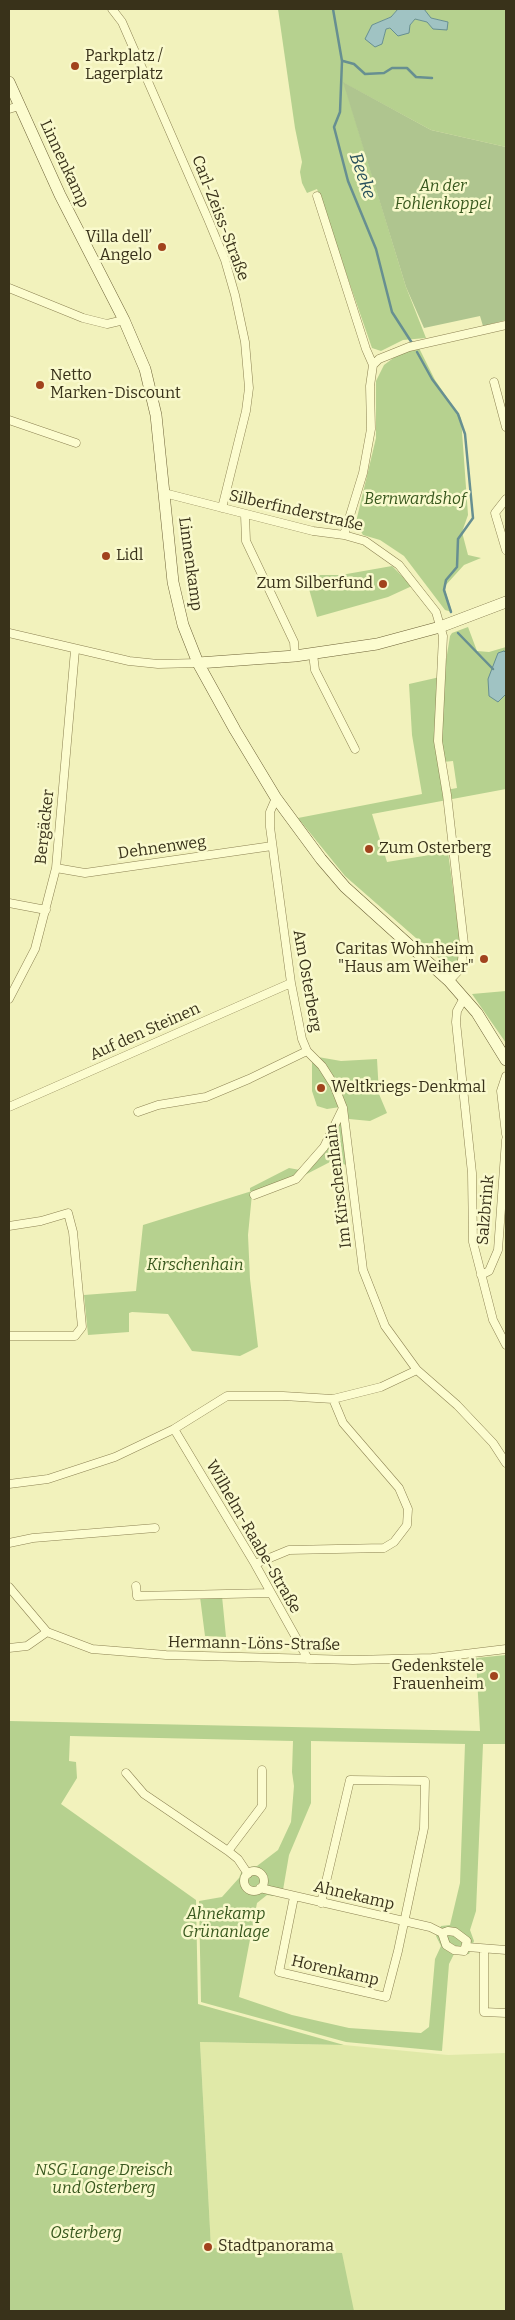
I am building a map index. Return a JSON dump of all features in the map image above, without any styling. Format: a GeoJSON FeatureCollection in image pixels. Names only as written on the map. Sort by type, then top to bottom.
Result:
{"type":"FeatureCollection","features":[{"type":"Feature","properties":{"kind":"main road","name":"Linnenkamp"},"geometry":{"type":"LineString","coordinates":[[9,82],[14,108],[140,354],[150,386],[156,415],[173,582],[187,637],[198,663],[276,798],[318,855],[345,887],[449,981],[464,998],[506,1060]]}},
{"type":"Feature","properties":{"kind":"main road"},"geometry":{"type":"LineString","coordinates":[[198,663],[295,656],[377,644],[440,627],[506,602]]}},
{"type":"Feature","properties":{"kind":"street","name":"Carl-Zeiss-Straße"},"geometry":{"type":"LineString","coordinates":[[112,9],[126,31],[208,219],[235,295],[245,342],[249,388],[246,411],[222,508]]}},
{"type":"Feature","properties":{"kind":"street"},"geometry":{"type":"LineString","coordinates":[[317,196],[366,349],[373,365],[370,386],[372,429],[360,482],[344,535]]}},
{"type":"Feature","properties":{"kind":"street"},"geometry":{"type":"LineString","coordinates":[[9,288],[83,318],[107,324],[124,320]]}},
{"type":"Feature","properties":{"kind":"street"},"geometry":{"type":"LineString","coordinates":[[373,365],[384,356],[409,347],[506,325]]}},
{"type":"Feature","properties":{"kind":"street"},"geometry":{"type":"LineString","coordinates":[[494,382],[506,427]]}},
{"type":"Feature","properties":{"kind":"street"},"geometry":{"type":"LineString","coordinates":[[9,420],[76,443]]}},
{"type":"Feature","properties":{"kind":"street","name":"Silberfinderstraße"},"geometry":{"type":"LineString","coordinates":[[164,494],[313,532],[344,535],[365,541],[399,565],[436,612],[443,636],[438,741],[447,795],[464,944],[461,968],[449,981]]}},
{"type":"Feature","properties":{"kind":"street"},"geometry":{"type":"LineString","coordinates":[[506,498],[495,513],[506,550]]}},
{"type":"Feature","properties":{"kind":"street"},"geometry":{"type":"LineString","coordinates":[[245,515],[246,541],[294,642],[295,656]]}},
{"type":"Feature","properties":{"kind":"street"},"geometry":{"type":"LineString","coordinates":[[9,633],[75,650],[149,664],[198,663]]}},
{"type":"Feature","properties":{"kind":"street","name":"Bergäcker"},"geometry":{"type":"LineString","coordinates":[[9,999],[36,949],[56,868],[75,650]]}},
{"type":"Feature","properties":{"kind":"street"},"geometry":{"type":"LineString","coordinates":[[313,654],[315,670],[354,748]]}},
{"type":"Feature","properties":{"kind":"street","name":"Am Osterberg"},"geometry":{"type":"LineString","coordinates":[[138,1112],[158,1105],[206,1097],[249,1079],[306,1051],[291,982],[272,846],[269,815],[276,798]]}},
{"type":"Feature","properties":{"kind":"street","name":"Dehnenweg"},"geometry":{"type":"LineString","coordinates":[[56,868],[85,873],[272,846]]}},
{"type":"Feature","properties":{"kind":"street"},"geometry":{"type":"LineString","coordinates":[[9,904],[46,910]]}},
{"type":"Feature","properties":{"kind":"street","name":"Auf den Steinen"},"geometry":{"type":"LineString","coordinates":[[9,1107],[291,982]]}},
{"type":"Feature","properties":{"kind":"street"},"geometry":{"type":"LineString","coordinates":[[464,998],[457,1011],[456,1022],[472,1173],[471,1225],[481,1275],[493,1320],[506,1345]]}},
{"type":"Feature","properties":{"kind":"street","name":"Im Kirschenhain"},"geometry":{"type":"LineString","coordinates":[[306,1051],[322,1066],[334,1085],[343,1108],[363,1270],[385,1326],[418,1370],[458,1406],[493,1443],[506,1464]]}},
{"type":"Feature","properties":{"kind":"street"},"geometry":{"type":"LineString","coordinates":[[506,1076],[501,1091],[506,1134]]}},
{"type":"Feature","properties":{"kind":"street"},"geometry":{"type":"LineString","coordinates":[[254,1195],[296,1179],[324,1147],[343,1108]]}},
{"type":"Feature","properties":{"kind":"street","name":"Salzbrink"},"geometry":{"type":"LineString","coordinates":[[481,1275],[489,1271],[498,1250],[506,1140]]}},
{"type":"Feature","properties":{"kind":"street"},"geometry":{"type":"LineString","coordinates":[[9,1226],[40,1221],[68,1213],[73,1232],[82,1327],[75,1336],[9,1336]]}},
{"type":"Feature","properties":{"kind":"street"},"geometry":{"type":"LineString","coordinates":[[9,1484],[48,1479],[115,1457],[174,1429],[227,1396],[283,1396],[333,1399],[381,1387],[418,1370]]}},
{"type":"Feature","properties":{"kind":"street"},"geometry":{"type":"LineString","coordinates":[[255,1564],[290,1550],[384,1548],[394,1542],[408,1525],[408,1509],[399,1488],[343,1423],[333,1399]]}},
{"type":"Feature","properties":{"kind":"street","name":"Wilhelm-Raabe-Straße"},"geometry":{"type":"LineString","coordinates":[[174,1429],[255,1564],[308,1659]]}},
{"type":"Feature","properties":{"kind":"street"},"geometry":{"type":"LineString","coordinates":[[9,1544],[32,1538],[155,1528]]}},
{"type":"Feature","properties":{"kind":"street"},"geometry":{"type":"LineString","coordinates":[[136,1586],[137,1596],[270,1593]]}},
{"type":"Feature","properties":{"kind":"street"},"geometry":{"type":"LineString","coordinates":[[9,1587],[47,1632],[27,1646],[9,1648]]}},
{"type":"Feature","properties":{"kind":"street","name":"Hermann-Löns-Straße"},"geometry":{"type":"LineString","coordinates":[[47,1632],[92,1649],[124,1653],[308,1659],[432,1658],[506,1649]]}},
{"type":"Feature","properties":{"kind":"street"},"geometry":{"type":"LineString","coordinates":[[228,1851],[262,1806],[262,1770]]}},
{"type":"Feature","properties":{"kind":"street","name":"Ahnekamp"},"geometry":{"type":"LineString","coordinates":[[126,1773],[144,1794],[238,1859],[248,1874]]}},
{"type":"Feature","properties":{"kind":"street"},"geometry":{"type":"LineString","coordinates":[[322,1903],[350,1780],[425,1781],[424,1828],[404,1922]]}},
{"type":"Feature","properties":{"kind":"street","name":"Ahnekamp"},"geometry":{"type":"LineString","coordinates":[[260,1888],[263,1884],[262,1875],[255,1871],[248,1874],[244,1879],[246,1886],[252,1890],[260,1888],[430,1927],[442,1933],[455,1932],[467,1941],[467,1947]]}},
{"type":"Feature","properties":{"kind":"street","name":"Horenkamp"},"geometry":{"type":"LineString","coordinates":[[294,1897],[279,1972],[386,1997],[404,1922]]}},
{"type":"Feature","properties":{"kind":"street","name":"Ahnekamp"},"geometry":{"type":"LineString","coordinates":[[442,1933],[446,1945],[454,1950],[464,1950],[467,1947],[484,1950],[506,1950]]}},
{"type":"Feature","properties":{"kind":"street"},"geometry":{"type":"LineString","coordinates":[[484,1950],[484,2012],[506,2013]]}},
{"type":"Feature","properties":{"kind":"green space"},"geometry":{"type":"Polygon","coordinates":[[[278,9],[398,9],[391,17],[372,25],[382,44],[386,29],[410,25],[415,19],[427,22],[448,22],[431,18],[421,9],[506,9],[506,147],[431,130],[344,83],[406,287],[426,338],[403,340],[381,351],[372,348],[317,189],[307,193],[302,183],[300,172],[302,162],[295,128],[278,9]]]}},
{"type":"Feature","properties":{"kind":"green space","name":"An der Fohlenkoppel"},"geometry":{"type":"Polygon","coordinates":[[[343,82],[431,130],[506,147],[506,320],[483,326],[480,316],[424,328],[406,287],[343,82]]]}},
{"type":"Feature","properties":{"kind":"green space","name":"Bernwardshof"},"geometry":{"type":"Polygon","coordinates":[[[419,348],[435,380],[461,418],[468,515],[462,532],[468,555],[481,558],[464,565],[444,587],[452,612],[445,610],[404,556],[380,540],[363,535],[356,522],[376,438],[376,381],[384,365],[400,353],[419,348]]]}},
{"type":"Feature","properties":{"kind":"green space"},"geometry":{"type":"Polygon","coordinates":[[[392,566],[412,586],[388,597],[317,617],[309,589],[320,575],[341,575],[392,566]]]}},
{"type":"Feature","properties":{"kind":"green space"},"geometry":{"type":"Polygon","coordinates":[[[468,627],[477,651],[489,652],[506,647],[506,789],[372,814],[387,862],[448,852],[461,948],[460,961],[456,966],[448,966],[345,876],[298,818],[422,794],[412,735],[409,684],[440,677],[437,742],[446,790],[457,788],[453,761],[443,762],[439,740],[445,667],[450,636],[452,633],[468,627]]]}},
{"type":"Feature","properties":{"kind":"green space"},"geometry":{"type":"Polygon","coordinates":[[[506,991],[506,1043],[472,994],[506,991]]]}},
{"type":"Feature","properties":{"kind":"green space"},"geometry":{"type":"Polygon","coordinates":[[[318,1057],[341,1061],[377,1059],[379,1094],[387,1113],[370,1121],[349,1119],[340,1107],[327,1109],[317,1106],[312,1091],[312,1063],[318,1057]]]}},
{"type":"Feature","properties":{"kind":"green space"},"geometry":{"type":"Polygon","coordinates":[[[342,1115],[348,1165],[330,1162],[299,1178],[342,1115]]]}},
{"type":"Feature","properties":{"kind":"green space","name":"Kirschenhain"},"geometry":{"type":"Polygon","coordinates":[[[289,1168],[300,1170],[295,1177],[252,1194],[248,1235],[250,1279],[258,1347],[240,1356],[192,1351],[168,1314],[132,1312],[129,1313],[129,1332],[88,1335],[84,1295],[136,1291],[143,1225],[252,1191],[250,1191],[250,1188],[289,1168]]]}},
{"type":"Feature","properties":{"kind":"green space"},"geometry":{"type":"Polygon","coordinates":[[[222,1596],[226,1637],[205,1636],[200,1597],[222,1596]]]}},
{"type":"Feature","properties":{"kind":"green space","name":"NSG Lange Dreisch und Osterberg"},"geometry":{"type":"Polygon","coordinates":[[[506,1655],[506,1744],[483,1744],[476,1911],[470,1930],[474,1941],[469,1954],[454,1954],[449,1964],[442,2051],[346,2042],[201,2002],[199,1901],[222,1897],[239,1878],[243,1868],[257,1866],[278,1850],[291,1822],[294,1786],[292,1772],[293,1741],[70,1736],[69,1761],[76,1762],[77,1778],[61,1804],[196,1900],[198,2004],[344,2045],[200,2042],[211,2248],[342,2253],[354,2311],[9,2311],[9,1721],[480,1731],[476,1658],[506,1655]],[[311,1741],[311,1803],[289,1855],[283,1890],[273,1896],[267,1895],[257,1903],[239,1997],[292,2015],[349,2028],[421,2033],[429,2027],[435,1959],[441,1946],[436,1936],[441,1926],[450,1925],[460,1883],[465,1744],[311,1741]]]}},
{"type":"Feature","properties":{"kind":"green space"},"geometry":{"type":"Polygon","coordinates":[[[200,2042],[344,2045],[448,2055],[506,2053],[506,2311],[222,2311],[211,2249],[200,2042]]]}},
{"type":"Feature","properties":{"kind":"water"},"geometry":{"type":"Polygon","coordinates":[[[398,9],[424,9],[431,18],[448,22],[447,30],[433,29],[427,22],[415,19],[410,25],[409,33],[398,36],[390,28],[386,29],[382,44],[375,47],[365,39],[372,25],[391,17],[398,9]]]}},
{"type":"Feature","properties":{"kind":"water"},"geometry":{"type":"Polygon","coordinates":[[[504,651],[506,653],[506,694],[498,702],[489,696],[488,679],[498,653],[504,651]]]}},
{"type":"Feature","properties":{"kind":"waterway","name":"Beeke"},"geometry":{"type":"LineString","coordinates":[[333,9],[342,61],[340,112],[334,127],[348,181],[376,249],[392,312],[412,343]]}},
{"type":"Feature","properties":{"kind":"waterway"},"geometry":{"type":"LineString","coordinates":[[343,61],[354,64],[365,74],[384,73],[392,68],[407,68],[416,77],[432,78]]}},
{"type":"Feature","properties":{"kind":"waterway","name":"Beeke"},"geometry":{"type":"LineString","coordinates":[[417,352],[432,379],[458,414],[465,434],[473,518],[458,539],[457,567],[446,580],[444,590],[451,612]]}},
{"type":"Feature","properties":{"kind":"waterway","name":"Beeke"},"geometry":{"type":"LineString","coordinates":[[458,633],[493,669]]}},
{"type":"Feature","properties":{"kind":"place","name":"Parkplatz / Lagerplatz"},"geometry":{"type":"Point","coordinates":[75,66]}},
{"type":"Feature","properties":{"kind":"place","name":"Villa dell’ Angelo"},"geometry":{"type":"Point","coordinates":[162,247]}},
{"type":"Feature","properties":{"kind":"place","name":"Netto Marken-Discount"},"geometry":{"type":"Point","coordinates":[40,385]}},
{"type":"Feature","properties":{"kind":"place","name":"Lidl"},"geometry":{"type":"Point","coordinates":[106,556]}},
{"type":"Feature","properties":{"kind":"place","name":"Zum Silberfund"},"geometry":{"type":"Point","coordinates":[383,584]}},
{"type":"Feature","properties":{"kind":"place","name":"Zum Osterberg"},"geometry":{"type":"Point","coordinates":[369,849]}},
{"type":"Feature","properties":{"kind":"place","name":"Caritas Wohnheim \"Haus am Weiher\""},"geometry":{"type":"Point","coordinates":[484,959]}},
{"type":"Feature","properties":{"kind":"place","name":"Weltkriegs-Denkmal"},"geometry":{"type":"Point","coordinates":[321,1088]}},
{"type":"Feature","properties":{"kind":"place","name":"Gedenkstele Frauenheim"},"geometry":{"type":"Point","coordinates":[494,1676]}},
{"type":"Feature","properties":{"kind":"place","name":"Stadtpanorama"},"geometry":{"type":"Point","coordinates":[208,2247]}},
{"type":"Feature","properties":{"kind":"park label","name":"Ahnekamp Grünanlage"},"geometry":{"type":"Point","coordinates":[226,1924]}},
{"type":"Feature","properties":{"kind":"park label","name":"Osterberg"},"geometry":{"type":"Point","coordinates":[86,2234]}}]}
